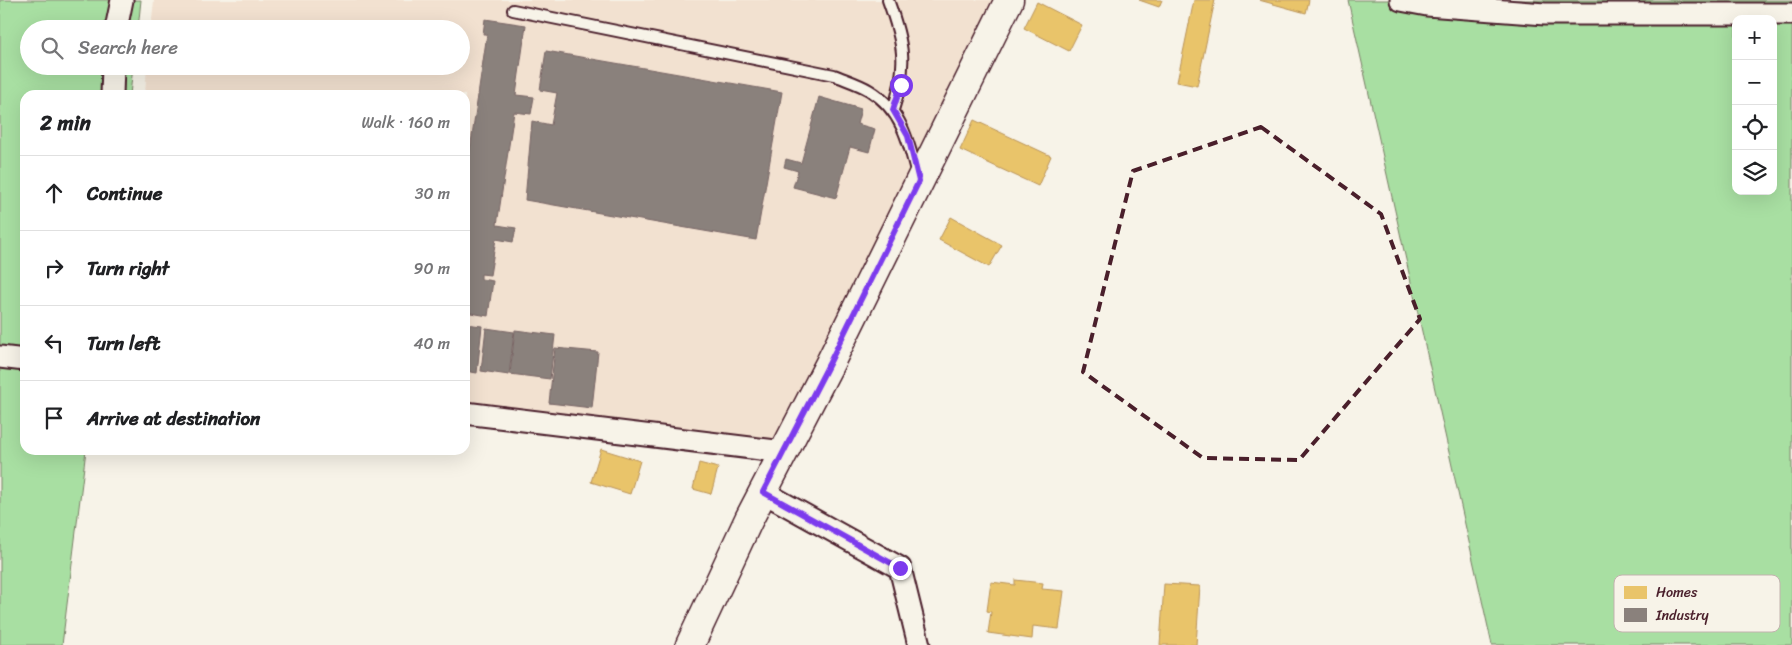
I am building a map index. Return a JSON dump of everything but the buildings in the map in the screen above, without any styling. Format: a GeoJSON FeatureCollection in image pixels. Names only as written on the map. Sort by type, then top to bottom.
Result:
{"type":"FeatureCollection","features":[{"type":"Feature","properties":{"kind":"street"},"geometry":{"type":"LineString","coordinates":[[118,20],[122,0]]}},
{"type":"Feature","properties":{"kind":"street"},"geometry":{"type":"LineString","coordinates":[[690,645],[763,492],[830,362],[1009,0]]}},
{"type":"Feature","properties":{"kind":"street"},"geometry":{"type":"LineString","coordinates":[[1401,0],[1427,5],[1545,14],[1792,14]]}},
{"type":"Feature","properties":{"kind":"street"},"geometry":{"type":"LineString","coordinates":[[112,90],[113,75]]}},
{"type":"Feature","properties":{"kind":"street"},"geometry":{"type":"LineString","coordinates":[[0,357],[20,359]]}},
{"type":"Feature","properties":{"kind":"street"},"geometry":{"type":"LineString","coordinates":[[470,414],[784,452]]}},
{"type":"Feature","properties":{"kind":"street"},"geometry":{"type":"LineString","coordinates":[[763,492],[900,568],[919,645]]}},
{"type":"Feature","properties":{"kind":"lane"},"geometry":{"type":"LineString","coordinates":[[888,0],[904,54],[901,85],[893,110]]}},
{"type":"Feature","properties":{"kind":"lane"},"geometry":{"type":"LineString","coordinates":[[513,10],[834,74],[870,90],[893,110],[908,136],[919,181]]}},
{"type":"Feature","properties":{"kind":"highlighted area"},"geometry":{"type":"Polygon","coordinates":[[[1261,127],[1381,214],[1420,319],[1299,460],[1203,458],[1083,372],[1133,171],[1261,127]]]}},
{"type":"Feature","properties":{"kind":"shaded area"},"geometry":{"type":"Polygon","coordinates":[[[154,0],[994,0],[777,442],[470,404],[470,90],[145,90],[146,75],[470,75],[470,20],[152,20],[154,0]]]}},
{"type":"Feature","properties":{"kind":"green space"},"geometry":{"type":"Polygon","coordinates":[[[0,0],[141,0],[139,20],[20,20],[20,75],[132,75],[131,90],[20,90],[20,455],[85,455],[62,645],[0,645],[0,0]]]}},
{"type":"Feature","properties":{"kind":"green space"},"geometry":{"type":"Polygon","coordinates":[[[1348,0],[1792,0],[1792,645],[1492,645],[1348,0]]]}},
{"type":"Feature","properties":{"kind":"route"},"geometry":{"type":"LineString","coordinates":[[900,568],[763,492],[830,362],[919,181],[908,136],[893,110],[901,85]]}}]}
